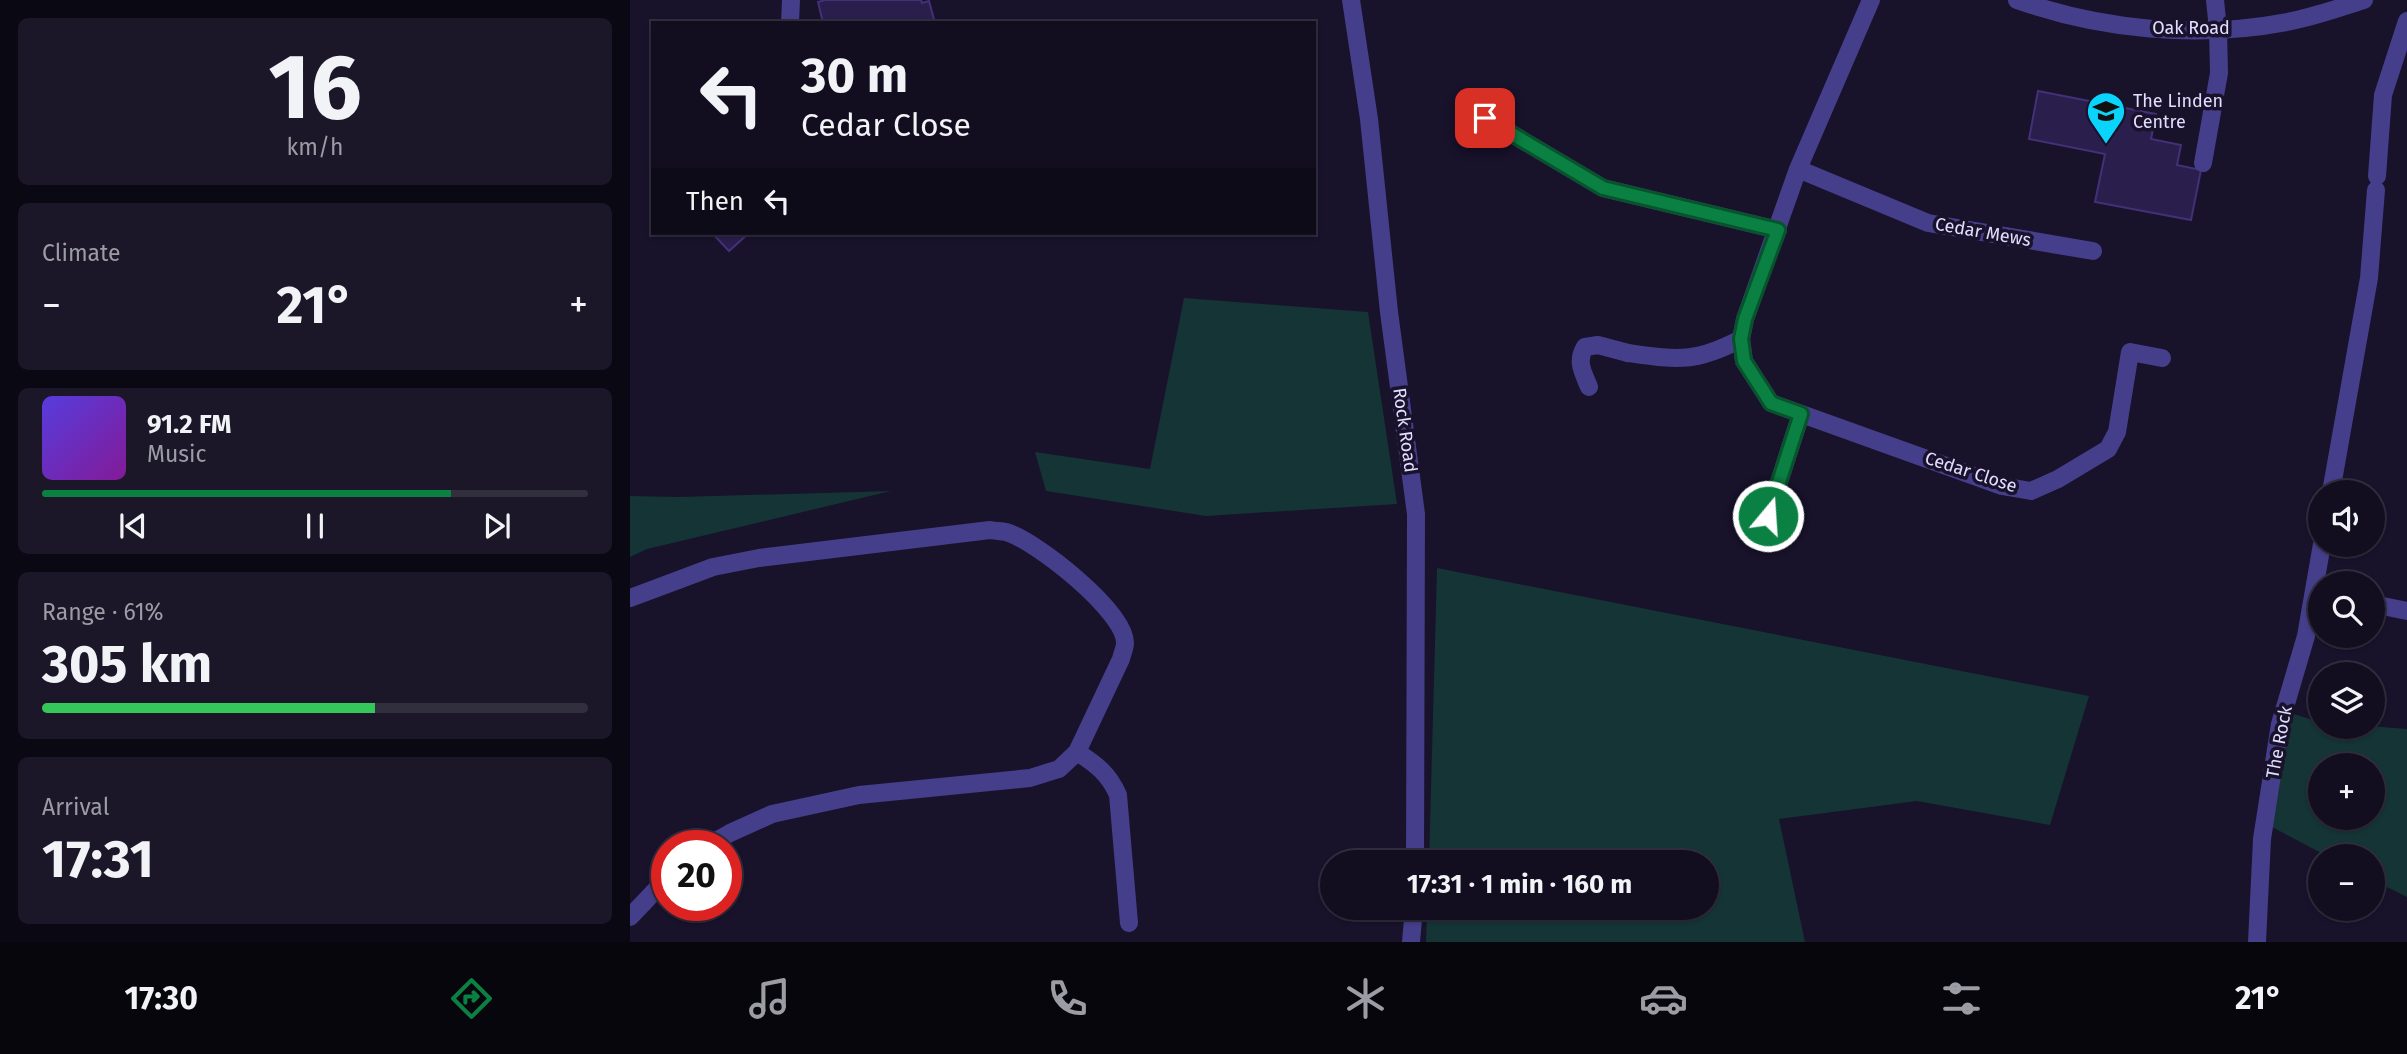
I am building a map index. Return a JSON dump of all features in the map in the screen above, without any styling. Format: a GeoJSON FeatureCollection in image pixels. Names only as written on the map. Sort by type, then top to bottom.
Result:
{"type":"FeatureCollection","features":[{"type":"Feature","properties":{"kind":"street"},"geometry":{"type":"LineString","coordinates":[[790,0],[790,21]]}},
{"type":"Feature","properties":{"kind":"street","name":"Rock Road"},"geometry":{"type":"LineString","coordinates":[[1351,0],[1416,514],[1415,850]]}},
{"type":"Feature","properties":{"kind":"street"},"geometry":{"type":"LineString","coordinates":[[1589,387],[1580,366],[1580,355],[1585,347],[1598,345],[1628,353],[1675,359],[1716,352],[1741,339],[1745,319],[1798,169],[1871,0]]}},
{"type":"Feature","properties":{"kind":"street","name":"Oak Road"},"geometry":{"type":"LineString","coordinates":[[2017,0],[2105,24],[2154,29],[2218,29],[2287,22],[2364,0]]}},
{"type":"Feature","properties":{"kind":"street"},"geometry":{"type":"LineString","coordinates":[[2203,163],[2219,73],[2215,0]]}},
{"type":"Feature","properties":{"kind":"street"},"geometry":{"type":"LineString","coordinates":[[2333,480],[2369,278],[2383,95],[2407,21]]}},
{"type":"Feature","properties":{"kind":"street"},"geometry":{"type":"LineString","coordinates":[[1485,118],[1603,188],[1778,230]]}},
{"type":"Feature","properties":{"kind":"street","name":"Cedar Mews"},"geometry":{"type":"LineString","coordinates":[[1798,169],[1928,223],[2093,251]]}},
{"type":"Feature","properties":{"kind":"street","name":"Cedar Close"},"geometry":{"type":"LineString","coordinates":[[1741,339],[1744,361],[1771,403],[2003,486],[2031,491],[2108,449],[2117,432],[2130,352],[2162,358]]}},
{"type":"Feature","properties":{"kind":"street"},"geometry":{"type":"LineString","coordinates":[[1768,516],[1801,414]]}},
{"type":"Feature","properties":{"kind":"street"},"geometry":{"type":"LineString","coordinates":[[630,598],[713,568],[759,558],[990,530],[1007,532],[1028,543],[1080,581],[1111,611],[1121,630],[1125,643],[1121,659],[1077,752],[1059,769],[1030,778],[859,795],[772,814],[735,830]]}},
{"type":"Feature","properties":{"kind":"street","name":"The Rock"},"geometry":{"type":"LineString","coordinates":[[2257,942],[2262,839],[2280,724],[2306,636],[2320,557]]}},
{"type":"Feature","properties":{"kind":"street"},"geometry":{"type":"LineString","coordinates":[[2385,606],[2407,611]]}},
{"type":"Feature","properties":{"kind":"street"},"geometry":{"type":"LineString","coordinates":[[1077,752],[1097,765],[1111,780],[1118,795],[1129,923]]}},
{"type":"Feature","properties":{"kind":"street"},"geometry":{"type":"LineString","coordinates":[[630,917],[651,895]]}},
{"type":"Feature","properties":{"kind":"street"},"geometry":{"type":"LineString","coordinates":[[1411,942],[1413,920]]}},
{"type":"Feature","properties":{"kind":"green space"},"geometry":{"type":"Polygon","coordinates":[[[1184,298],[1368,312],[1397,504],[1206,516],[1046,491],[1035,452],[1150,469],[1184,298]]]}},
{"type":"Feature","properties":{"kind":"green space"},"geometry":{"type":"Polygon","coordinates":[[[891,491],[647,549],[630,557],[630,496],[891,491]]]}},
{"type":"Feature","properties":{"kind":"green space"},"geometry":{"type":"Polygon","coordinates":[[[1437,568],[2089,696],[2050,825],[1917,801],[1779,819],[1805,942],[1426,942],[1427,920],[1719,920],[1719,850],[1429,850],[1437,568]]]}},
{"type":"Feature","properties":{"kind":"green space"},"geometry":{"type":"Polygon","coordinates":[[[2290,713],[2308,718],[2308,739],[2385,739],[2385,727],[2407,729],[2407,897],[2385,886],[2385,844],[2308,846],[2272,827],[2290,713]]]}},
{"type":"Feature","properties":{"kind":"building"},"geometry":{"type":"Polygon","coordinates":[[[929,1],[934,21],[823,21],[818,2],[929,1]]]}},
{"type":"Feature","properties":{"kind":"building"},"geometry":{"type":"Polygon","coordinates":[[[2038,91],[2156,114],[2151,139],[2181,145],[2177,165],[2201,170],[2191,220],[2095,202],[2105,154],[2029,139],[2038,91]]]}},
{"type":"Feature","properties":{"kind":"building"},"geometry":{"type":"Polygon","coordinates":[[[714,235],[747,235],[729,251],[714,235]]]}},
{"type":"Feature","properties":{"kind":"place","name":"The Linden Centre"},"geometry":{"type":"Point","coordinates":[2106,145]}},
{"type":"Feature","properties":{"kind":"route"},"geometry":{"type":"LineString","coordinates":[[1485,118],[1603,188],[1778,230],[1745,319],[1741,339],[1744,361],[1771,403],[1801,414],[1768,516]]}}]}
